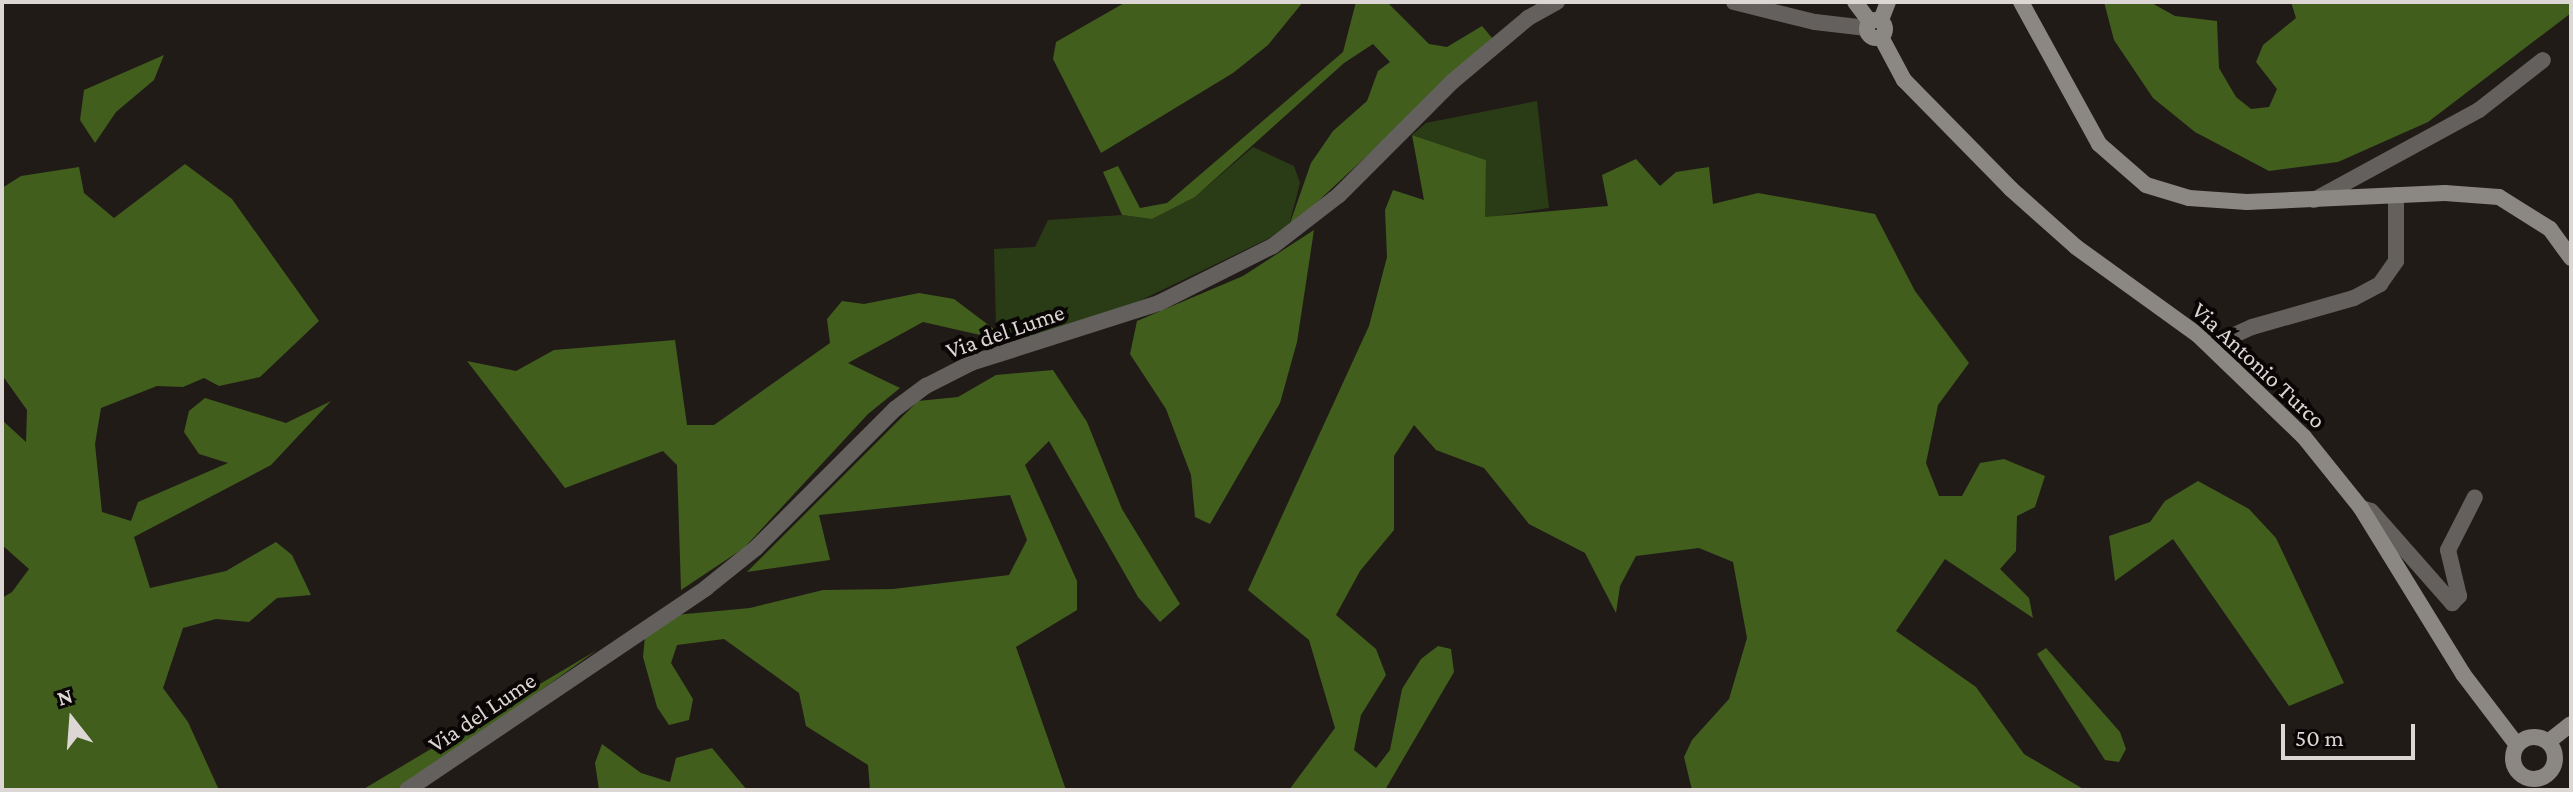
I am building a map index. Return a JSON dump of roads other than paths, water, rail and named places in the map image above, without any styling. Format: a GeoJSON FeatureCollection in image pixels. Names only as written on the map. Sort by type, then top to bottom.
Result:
{"type":"FeatureCollection","features":[{"type":"Feature","properties":{"kind":"street","name":"Via del Lume"},"geometry":{"type":"LineString","coordinates":[[407,790],[719,578],[756,548],[895,409],[926,386],[971,363],[1159,303],[1273,246],[1339,195],[1453,81],[1528,18],[1557,2]]}},
{"type":"Feature","properties":{"kind":"street"},"geometry":{"type":"LineString","coordinates":[[1734,2],[1815,22],[1875,27],[1888,2]]}},
{"type":"Feature","properties":{"kind":"street","name":"Via Antonio Turco"},"geometry":{"type":"LineString","coordinates":[[1855,2],[1875,27],[1904,80],[2011,189],[2076,247],[2210,346],[2297,429],[2361,508],[2463,674],[2517,745]]}},
{"type":"Feature","properties":{"kind":"street"},"geometry":{"type":"LineString","coordinates":[[2021,2],[2084,120],[2111,159],[2128,174],[2189,198],[2314,200],[2396,195],[2499,197],[2550,229],[2571,258]]}},
{"type":"Feature","properties":{"kind":"street"},"geometry":{"type":"LineString","coordinates":[[2314,200],[2479,110],[2543,60]]}},
{"type":"Feature","properties":{"kind":"street"},"geometry":{"type":"LineString","coordinates":[[2210,346],[2252,327],[2354,298],[2380,284],[2396,261],[2396,195]]}},
{"type":"Feature","properties":{"kind":"street"},"geometry":{"type":"LineString","coordinates":[[2361,508],[2371,511],[2452,603],[2459,596],[2448,550],[2475,497]]}},
{"type":"Feature","properties":{"kind":"street"},"geometry":{"type":"LineString","coordinates":[[2548,742],[2554,766],[2548,783],[2523,783],[2515,768],[2517,745],[2526,738],[2548,742],[2571,724]]}}]}
